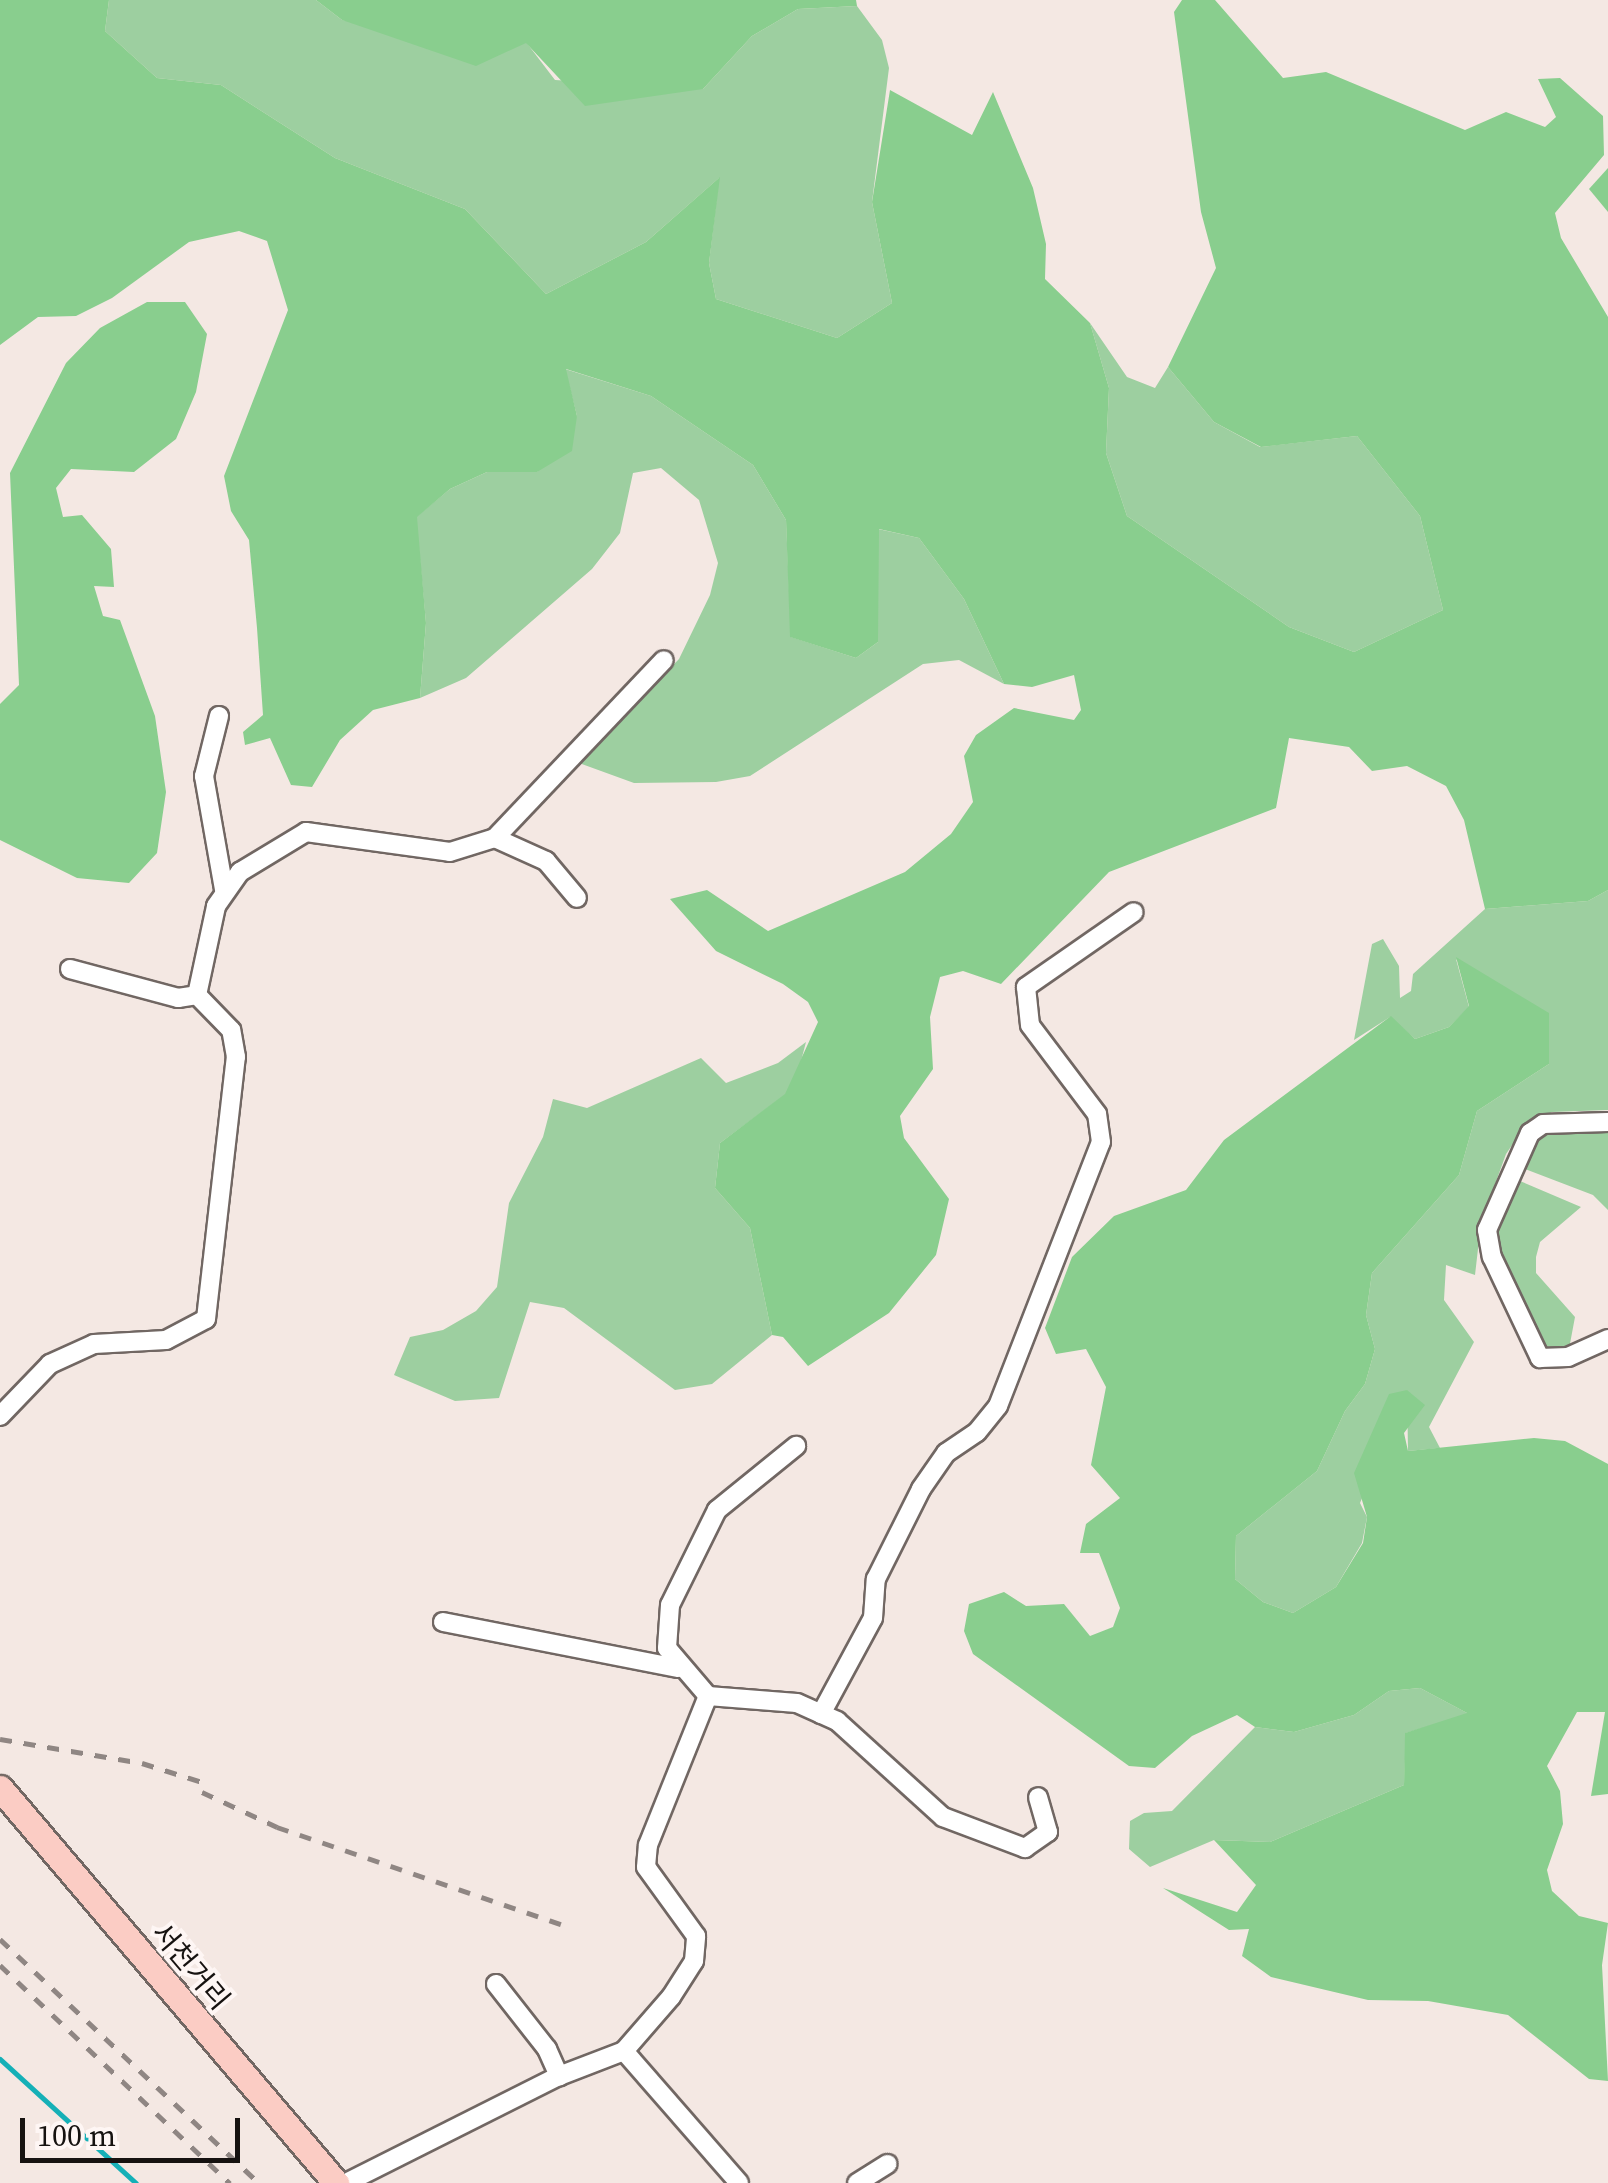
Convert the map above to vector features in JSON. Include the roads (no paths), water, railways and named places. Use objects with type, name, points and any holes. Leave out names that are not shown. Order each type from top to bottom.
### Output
[{"type":"main road","name":"서천거리","points":[[0,1788],[336,2183]]},
{"type":"street","points":[[224,890],[306,832],[450,852],[495,838],[664,660]]},
{"type":"street","points":[[197,995],[224,890],[204,776],[219,716]]},
{"type":"street","points":[[495,838],[546,860],[577,898]]},
{"type":"street","points":[[821,1714],[873,1618],[876,1578],[922,1489],[946,1453],[977,1432],[998,1406],[1101,1142],[1097,1114],[1030,1025],[1026,987],[1134,912]]},
{"type":"street","points":[[70,969],[178,998],[197,995]]},
{"type":"street","points":[[0,1416],[50,1364],[94,1344],[166,1340],[206,1319],[213,1296],[236,1057],[231,1030],[197,995]]},
{"type":"street","points":[[1608,1122],[1543,1124],[1530,1134],[1488,1230],[1492,1257],[1540,1358],[1568,1357],[1608,1339]]},
{"type":"street","points":[[796,1446],[717,1510],[664,1626],[678,1668],[708,1696],[766,1698],[821,1714],[943,1817],[1025,1848],[1048,1832],[1038,1797]]},
{"type":"street","points":[[443,1622],[678,1668]]},
{"type":"street","points":[[346,2183],[560,2076],[624,2051],[694,1961],[696,1936],[646,1867],[648,1845],[708,1696]]},
{"type":"street","points":[[496,1984],[560,2076]]},
{"type":"street","points":[[624,2051],[739,2183]]},
{"type":"street","points":[[857,2183],[886,2164]]},
{"type":"waterway","points":[[0,2059],[136,2183]]},
{"type":"railway","points":[[0,1739],[142,1763],[205,1783]]},
{"type":"railway","points":[[202,1792],[277,1827],[564,1925]]},
{"type":"railway","points":[[0,1939],[259,2183]]},
{"type":"railway","points":[[0,1965],[230,2183]]}]
